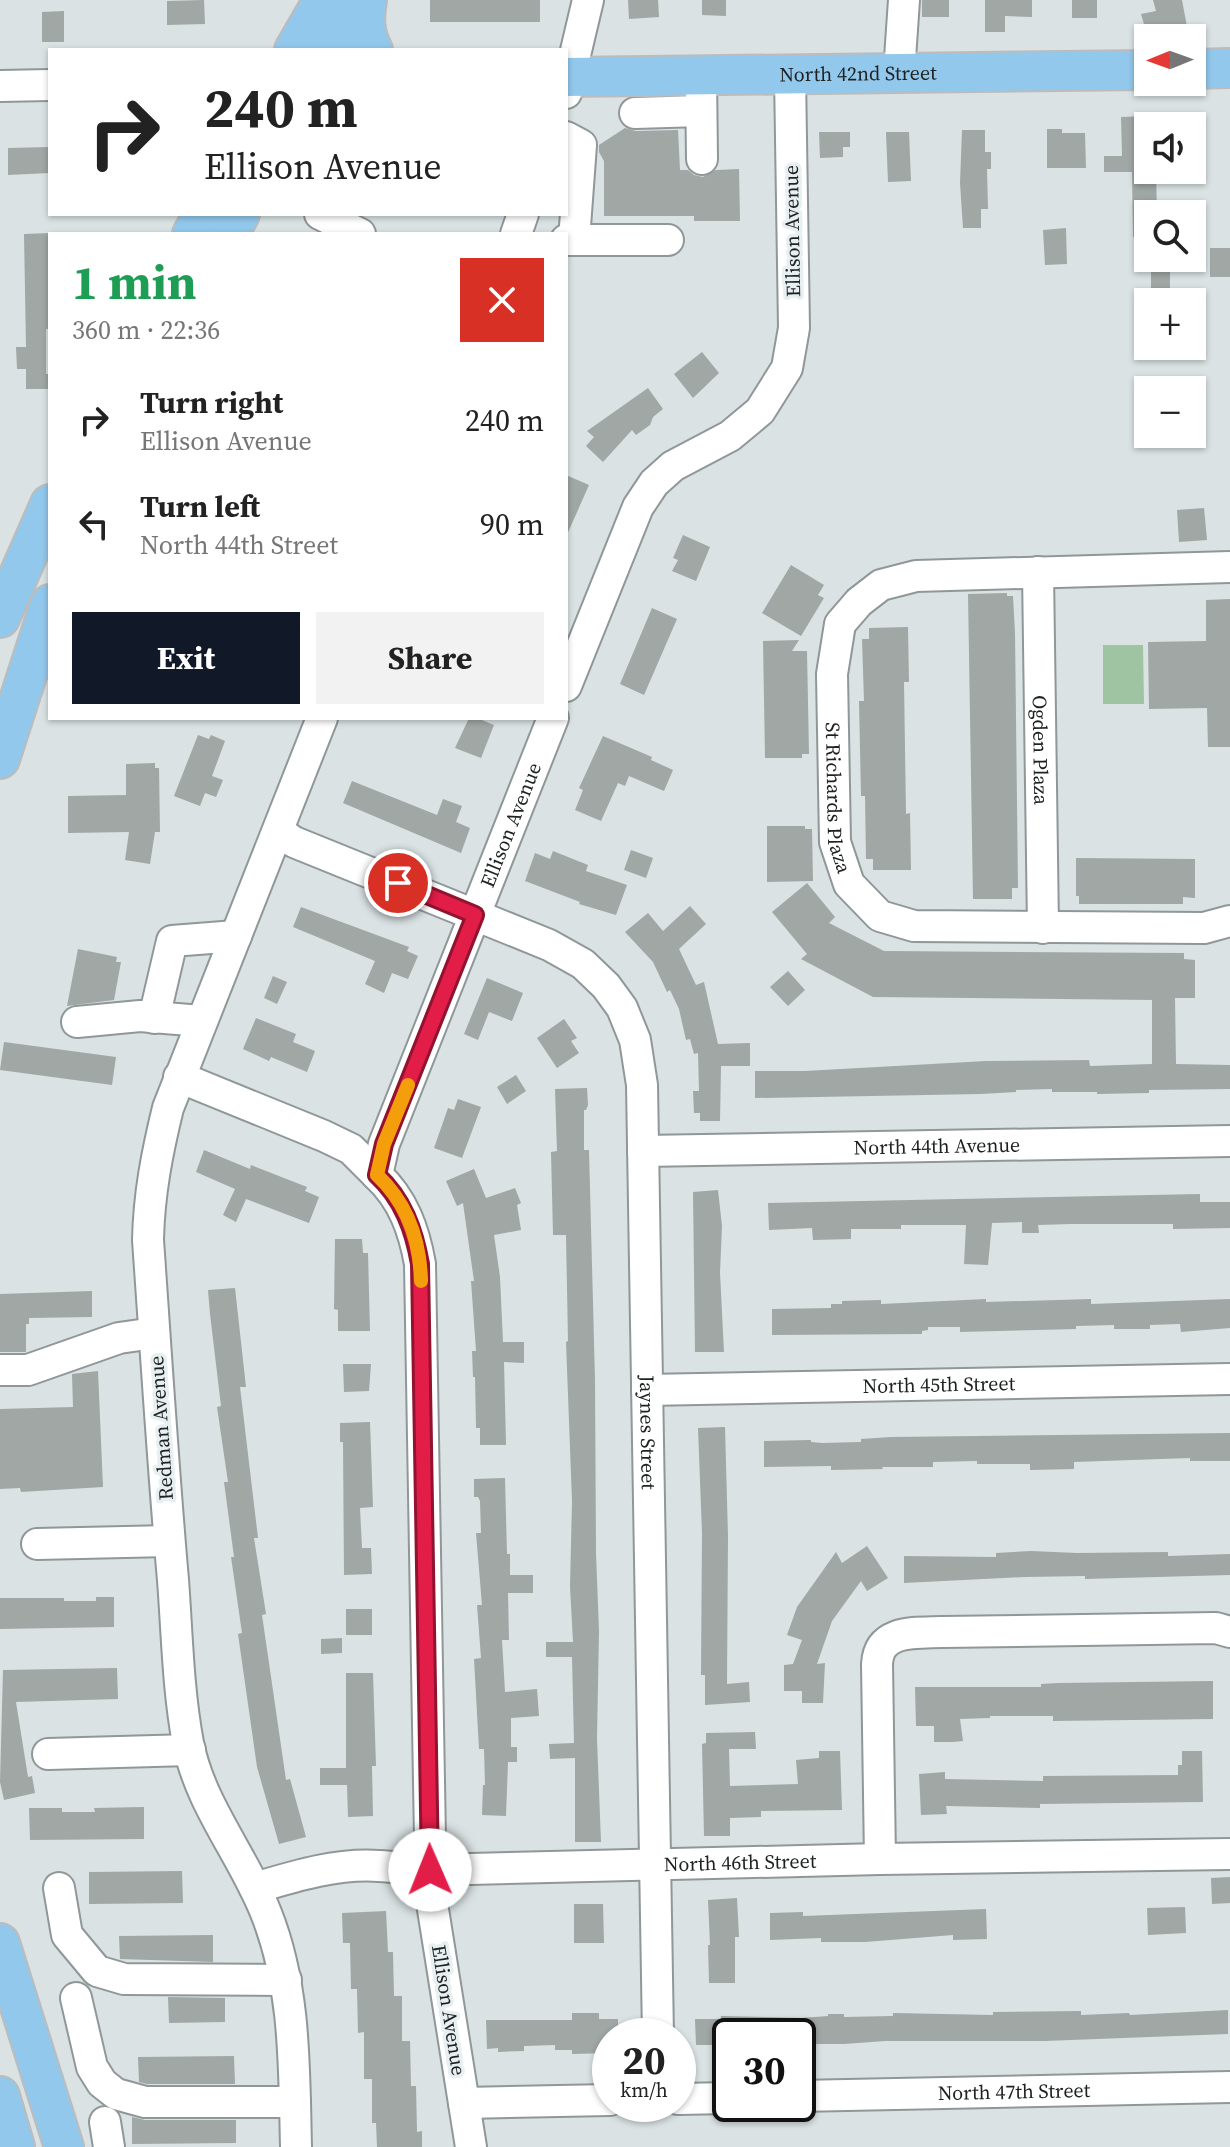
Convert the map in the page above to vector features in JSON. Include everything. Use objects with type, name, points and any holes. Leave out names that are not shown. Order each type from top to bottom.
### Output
[{"type":"main road","points":[[295,48],[323,0]]},
{"type":"main road","points":[[333,48],[361,0]]},
{"type":"main road","points":[[367,0],[366,35],[372,48]]},
{"type":"main road","points":[[1206,69],[1230,68]]},
{"type":"main road","name":"North 42nd Street","points":[[568,83],[701,93],[790,75],[1134,70]]},
{"type":"main road","points":[[0,618],[48,509]]},
{"type":"main road","points":[[0,759],[37,681],[48,616]]},
{"type":"main road","points":[[0,1943],[64,2147]]},
{"type":"main road","points":[[0,2096],[15,2147]]},
{"type":"street","points":[[568,83],[588,0]]},
{"type":"street","points":[[899,73],[904,0]]},
{"type":"street","name":"Ellison Avenue","points":[[568,681],[629,527],[654,483],[673,466],[730,436],[760,411],[787,368],[794,328],[790,75]]},
{"type":"street","points":[[0,86],[48,85]]},
{"type":"street","points":[[635,113],[701,93],[702,159]]},
{"type":"street","points":[[568,138],[581,145],[570,240],[668,240]]},
{"type":"street","points":[[324,216],[356,232]]},
{"type":"street","name":"St Richards Plaza","points":[[1230,567],[916,576],[881,585],[859,602],[840,624],[832,674],[835,842],[849,884],[880,916],[914,926],[1043,928],[1204,928],[1230,921]]},
{"type":"street","name":"Ogden Plaza","points":[[1038,572],[1043,928]]},
{"type":"street","name":"Redman Avenue","points":[[296,2147],[291,2012],[286,1980],[271,1926],[255,1888],[214,1813],[198,1778],[190,1750],[169,1541],[148,1240],[149,1198],[155,1157],[179,1077],[321,720]]},
{"type":"street","name":"Ellison Avenue","points":[[471,2147],[431,1897],[420,1264],[416,1239],[406,1215],[392,1188],[377,1175],[384,1144],[552,720]]},
{"type":"street","name":"Jaynes Street","points":[[278,831],[294,842],[568,954],[606,986],[622,1008],[635,1040],[642,1085],[658,2018]]},
{"type":"street","points":[[154,1018],[172,941],[236,936]]},
{"type":"street","points":[[77,1022],[154,1018],[202,1021]]},
{"type":"street","points":[[179,1077],[351,1149],[377,1175]]},
{"type":"street","name":"North 44th Avenue","points":[[643,1151],[1230,1141]]},
{"type":"street","points":[[2,1370],[28,1370],[119,1338],[154,1333]]},
{"type":"street","name":"North 45th Street","points":[[647,1390],[1230,1379]]},
{"type":"street","points":[[37,1544],[169,1541]]},
{"type":"street","points":[[880,1859],[877,1664],[878,1652],[888,1638],[906,1633],[942,1632],[1216,1628],[1230,1632]]},
{"type":"street","points":[[48,1754],[190,1750]]},
{"type":"street","name":"North 46th Street","points":[[255,1888],[338,1867],[430,1870],[1230,1854]]},
{"type":"street","points":[[59,1888],[67,1935],[97,1971],[124,1979],[286,1980]]},
{"type":"street","points":[[76,1998],[92,2067],[102,2083],[116,2094],[145,2102],[295,2102]]},
{"type":"street","name":"North 47th Street","points":[[816,2096],[1230,2087]]},
{"type":"street","points":[[464,2103],[592,2100]]},
{"type":"green space","points":[[1103,645],[1143,645],[1144,704],[1103,704]]},
{"type":"building","points":[[204,0],[205,24],[167,25],[167,1]]},
{"type":"building","points":[[430,0],[540,0],[540,22],[430,22]]},
{"type":"building","points":[[628,0],[658,0],[659,17],[629,19]]},
{"type":"building","points":[[702,0],[726,0],[726,16],[702,15]]},
{"type":"building","points":[[922,0],[949,0],[949,17],[922,17]]},
{"type":"building","points":[[985,0],[1032,0],[1032,17],[1005,16],[1005,32],[985,32]]},
{"type":"building","points":[[1072,0],[1097,0],[1097,18],[1072,18]]},
{"type":"building","points":[[1153,0],[1182,0],[1186,24],[1144,24],[1141,14],[1156,11]]},
{"type":"building","points":[[64,11],[64,42],[42,42],[42,12]]},
{"type":"building","points":[[1121,117],[1134,117],[1134,184],[1156,184],[1157,200],[1134,200],[1134,237],[1132,172],[1104,172],[1104,156],[1122,156]]},
{"type":"building","points":[[625,128],[636,131],[678,130],[680,170],[703,177],[716,170],[739,169],[740,221],[694,221],[694,216],[604,216],[604,161],[599,145]]},
{"type":"building","points":[[1047,129],[1062,129],[1062,133],[1085,133],[1086,168],[1047,168]]},
{"type":"building","points":[[962,130],[985,130],[985,152],[991,152],[991,169],[987,169],[988,209],[981,209],[981,228],[963,228],[960,183]]},
{"type":"building","points":[[819,132],[850,132],[850,147],[843,147],[843,157],[820,158]]},
{"type":"building","points":[[886,132],[909,132],[911,181],[888,182]]},
{"type":"building","points":[[48,147],[48,173],[8,175],[8,148]]},
{"type":"building","points":[[1066,228],[1067,264],[1045,265],[1043,230]]},
{"type":"building","points":[[48,233],[48,389],[26,389],[26,369],[17,369],[16,347],[26,347],[24,234]]},
{"type":"building","points":[[1210,248],[1230,248],[1230,277],[1210,277]]},
{"type":"building","points":[[1151,272],[1170,272],[1170,288],[1151,288]]},
{"type":"building","points":[[702,352],[719,373],[693,398],[674,374]]},
{"type":"building","points":[[648,388],[663,409],[653,417],[650,425],[636,435],[632,430],[603,462],[586,446],[594,437],[587,431]]},
{"type":"building","points":[[568,476],[589,485],[568,532]]},
{"type":"building","points":[[1204,508],[1207,540],[1179,542],[1177,510]]},
{"type":"building","points":[[683,535],[710,547],[696,581],[672,571],[678,560],[673,558]]},
{"type":"building","points":[[791,565],[824,585],[818,595],[824,598],[801,636],[762,613]]},
{"type":"building","points":[[1007,593],[1007,596],[1013,596],[1015,633],[1018,888],[1012,888],[1012,899],[973,899],[968,594]]},
{"type":"building","points":[[1230,599],[1230,747],[1208,747],[1207,708],[1149,709],[1148,642],[1206,641],[1206,600]]},
{"type":"building","points":[[652,608],[677,619],[644,695],[620,684]]},
{"type":"building","points":[[908,627],[909,682],[904,682],[906,814],[910,813],[911,870],[873,870],[873,859],[866,859],[865,796],[861,796],[859,701],[864,701],[862,639],[869,639],[869,628]]},
{"type":"building","points":[[799,640],[792,651],[807,651],[809,754],[802,754],[802,758],[765,758],[763,641]]},
{"type":"building","points":[[468,720],[482,720],[494,725],[481,758],[455,748]]},
{"type":"building","points":[[198,735],[209,739],[211,735],[225,741],[212,776],[223,780],[216,797],[205,793],[200,806],[174,796]]},
{"type":"building","points":[[603,736],[652,757],[651,760],[673,770],[664,791],[629,776],[625,786],[618,783],[601,821],[575,810],[583,790],[579,788]]},
{"type":"building","points":[[155,763],[155,768],[159,768],[160,832],[155,832],[150,864],[125,860],[129,832],[68,833],[68,796],[126,795],[126,764]]},
{"type":"building","points":[[352,781],[437,815],[443,799],[462,806],[456,822],[470,828],[461,853],[343,803]]},
{"type":"building","points":[[767,826],[805,826],[805,829],[812,829],[813,881],[767,882]]},
{"type":"building","points":[[631,850],[653,858],[646,878],[624,870]]},
{"type":"building","points":[[553,851],[588,865],[586,871],[627,885],[616,915],[579,904],[525,881],[535,853],[550,859]]},
{"type":"building","points":[[1076,858],[1195,859],[1195,898],[1183,897],[1183,904],[1079,904],[1079,896],[1076,896]]},
{"type":"building","points":[[807,883],[835,917],[829,923],[884,951],[1184,953],[1184,959],[1195,960],[1195,998],[1175,998],[1176,1064],[1230,1065],[1230,1089],[1097,1094],[1052,1092],[1052,1089],[981,1094],[755,1098],[755,1071],[986,1061],[1089,1060],[1090,1066],[1152,1064],[1152,1000],[873,997],[801,959],[807,954],[772,912]]},
{"type":"building","points":[[690,906],[706,924],[679,949],[696,985],[704,982],[718,1044],[750,1043],[750,1066],[721,1066],[720,1121],[700,1121],[700,1113],[694,1113],[693,1091],[699,1091],[698,1053],[694,1054],[690,1039],[686,1040],[679,1009],[670,990],[667,992],[653,962],[625,932],[648,913],[663,931]]},
{"type":"building","points":[[301,907],[409,947],[407,951],[418,956],[408,979],[392,973],[384,993],[365,984],[375,961],[293,927]]},
{"type":"building","points":[[78,949],[117,957],[116,962],[121,962],[114,1000],[67,1006]]},
{"type":"building","points":[[788,971],[805,990],[788,1006],[770,987]]},
{"type":"building","points":[[273,976],[287,982],[277,1004],[264,998]]},
{"type":"building","points":[[487,978],[523,993],[512,1021],[489,1012],[478,1040],[464,1034]]},
{"type":"building","points":[[256,1018],[296,1034],[293,1042],[315,1051],[307,1072],[271,1057],[269,1061],[243,1049]]},
{"type":"building","points":[[564,1019],[577,1038],[571,1041],[579,1053],[557,1068],[537,1038]]},
{"type":"building","points":[[4,1042],[116,1057],[112,1085],[0,1070]]},
{"type":"building","points":[[516,1075],[526,1091],[507,1104],[497,1087]]},
{"type":"building","points":[[587,1088],[584,1150],[589,1150],[595,1380],[599,1631],[597,1739],[601,1842],[575,1842],[575,1758],[550,1759],[549,1744],[574,1743],[572,1657],[546,1657],[546,1642],[573,1642],[566,1235],[553,1235],[551,1152],[557,1151],[555,1089]]},
{"type":"building","points":[[458,1099],[481,1107],[462,1158],[434,1148],[448,1108],[454,1110]]},
{"type":"building","points":[[204,1150],[307,1187],[305,1191],[319,1197],[309,1223],[246,1199],[236,1222],[223,1215],[235,1189],[196,1172]]},
{"type":"building","points":[[474,1169],[486,1198],[515,1188],[521,1203],[517,1205],[521,1230],[494,1235],[500,1277],[503,1342],[524,1342],[524,1363],[504,1362],[506,1445],[480,1445],[480,1428],[476,1428],[472,1351],[476,1351],[471,1281],[474,1281],[463,1203],[457,1206],[446,1181]]},
{"type":"building","points":[[718,1190],[722,1226],[720,1273],[724,1352],[695,1352],[693,1192]]},
{"type":"building","points":[[1200,1194],[1200,1202],[1230,1202],[1230,1228],[1173,1229],[1173,1224],[1071,1224],[1038,1225],[1039,1233],[1022,1233],[1022,1222],[992,1223],[988,1265],[964,1264],[966,1225],[851,1229],[851,1239],[813,1240],[812,1228],[769,1230],[768,1203]]},
{"type":"building","points":[[335,1239],[362,1239],[363,1253],[368,1253],[370,1331],[338,1331],[338,1310],[334,1309]]},
{"type":"building","points":[[235,1288],[246,1387],[240,1387],[258,1538],[254,1538],[266,1614],[262,1615],[286,1780],[290,1779],[306,1837],[279,1844],[257,1767],[238,1634],[242,1633],[224,1482],[228,1482],[217,1407],[221,1406],[208,1290]]},
{"type":"building","points":[[92,1291],[92,1317],[29,1318],[29,1324],[26,1324],[26,1352],[0,1352],[0,1294]]},
{"type":"building","points":[[986,1299],[986,1302],[1091,1299],[1091,1304],[1230,1299],[1230,1328],[1181,1332],[1180,1324],[1150,1325],[1150,1329],[1114,1329],[1114,1325],[960,1332],[960,1327],[928,1327],[922,1334],[772,1335],[772,1309],[831,1308],[831,1304],[842,1304],[842,1301],[881,1300],[881,1304]]},
{"type":"building","points":[[343,1364],[371,1364],[369,1391],[344,1392]]},
{"type":"building","points":[[98,1371],[103,1487],[21,1492],[20,1488],[0,1489],[0,1409],[73,1407],[72,1374]]},
{"type":"building","points":[[370,1422],[373,1507],[360,1508],[362,1548],[371,1548],[372,1574],[344,1575],[343,1442],[340,1442],[340,1423]]},
{"type":"building","points":[[725,1427],[727,1684],[749,1682],[750,1702],[705,1705],[705,1675],[701,1675],[702,1533],[698,1428]]},
{"type":"building","points":[[1230,1433],[1230,1461],[1190,1461],[1190,1458],[1074,1462],[1074,1469],[1030,1470],[1030,1464],[977,1464],[977,1461],[933,1462],[933,1467],[883,1469],[764,1467],[764,1441],[811,1440],[822,1443],[891,1437]]},
{"type":"building","points":[[505,1478],[510,1575],[533,1575],[533,1593],[508,1593],[509,1640],[502,1640],[505,1692],[537,1689],[539,1716],[511,1718],[511,1747],[517,1747],[517,1762],[508,1762],[506,1816],[482,1815],[484,1749],[479,1749],[474,1659],[481,1658],[477,1605],[482,1605],[476,1533],[481,1533],[480,1501],[474,1497],[474,1479]]},
{"type":"building","points":[[867,1546],[888,1578],[867,1591],[861,1581],[832,1621],[817,1664],[825,1663],[823,1703],[802,1703],[802,1691],[784,1691],[784,1665],[793,1664],[802,1640],[787,1635],[797,1607],[836,1552],[842,1563]]},
{"type":"building","points":[[1168,1552],[1168,1556],[1230,1554],[1230,1575],[1085,1579],[1085,1576],[1025,1577],[904,1583],[904,1556],[996,1557],[996,1553]]},
{"type":"building","points":[[96,1597],[114,1597],[114,1627],[0,1629],[0,1598],[96,1601]]},
{"type":"building","points":[[346,1609],[372,1609],[372,1635],[346,1635]]},
{"type":"building","points":[[342,1638],[342,1653],[321,1654],[321,1639]]},
{"type":"building","points":[[117,1668],[118,1699],[16,1702],[28,1777],[32,1776],[35,1793],[4,1800],[0,1782],[3,1670]]},
{"type":"building","points":[[346,1673],[373,1673],[376,1766],[372,1766],[373,1816],[348,1817],[347,1785],[320,1785],[320,1768],[346,1768]]},
{"type":"building","points":[[1213,1681],[1213,1719],[1053,1721],[1053,1716],[990,1716],[960,1719],[963,1741],[953,1742],[934,1742],[934,1726],[916,1726],[915,1687],[1041,1687],[1041,1684],[1058,1683]]},
{"type":"building","points":[[755,1732],[756,1749],[729,1749],[730,1786],[798,1784],[796,1760],[819,1758],[819,1751],[840,1751],[842,1810],[761,1811],[761,1817],[730,1818],[730,1836],[704,1836],[702,1744],[706,1743],[706,1733]]},
{"type":"building","points":[[1182,1751],[1202,1751],[1203,1802],[1040,1804],[1040,1808],[946,1806],[947,1814],[921,1815],[919,1774],[945,1772],[945,1779],[1043,1781],[1043,1776],[1178,1775]]},
{"type":"building","points":[[144,1807],[144,1839],[30,1840],[29,1808],[95,1812],[94,1808]]},
{"type":"building","points":[[182,1871],[183,1903],[89,1904],[89,1872]]},
{"type":"building","points":[[1230,1877],[1230,1903],[1212,1904],[1211,1878]]},
{"type":"building","points":[[737,1898],[739,1937],[735,1937],[735,1983],[709,1983],[708,1900]]},
{"type":"building","points":[[574,1904],[603,1904],[604,1943],[574,1943]]},
{"type":"building","points":[[1185,1907],[1186,1933],[1148,1935],[1147,1908]]},
{"type":"building","points":[[986,1909],[987,1939],[953,1940],[953,1935],[865,1942],[821,1942],[821,1938],[770,1940],[770,1913],[803,1912],[803,1916]]},
{"type":"building","points":[[386,1911],[388,1952],[393,1952],[394,1996],[402,1996],[402,2041],[410,2041],[411,2086],[416,2086],[417,2132],[422,2131],[422,2147],[377,2147],[376,2123],[372,2123],[372,2079],[364,2079],[364,2032],[358,2033],[357,1989],[351,1989],[350,1943],[343,1943],[342,1913]]},
{"type":"building","points":[[213,1935],[213,1962],[120,1959],[119,1936]]},
{"type":"building","points":[[168,1997],[225,1998],[225,2022],[169,2023]]},
{"type":"building","points":[[1228,2010],[1228,2034],[1045,2041],[816,2044],[816,2018],[801,2018],[828,2014],[844,2014],[844,2017],[893,2016],[893,2013],[993,2015],[993,2012],[1081,2011],[1081,2015]]},
{"type":"building","points":[[572,2013],[599,2013],[599,2018],[592,2018],[592,2053],[572,2054],[572,2050],[555,2050],[555,2045],[524,2046],[524,2051],[498,2052],[498,2048],[487,2049],[486,2020],[572,2020]]},
{"type":"building","points":[[721,2016],[801,2018],[721,2018]]},
{"type":"building","points":[[696,2019],[712,2019],[712,2045],[696,2045]]},
{"type":"building","points":[[234,2056],[235,2084],[139,2082],[138,2057]]},
{"type":"building","points":[[132,2117],[145,2120],[236,2120],[236,2143],[132,2144]]},
{"type":"slow traffic","points":[[408,1085],[384,1144],[377,1175],[392,1188],[416,1239],[421,1281]]},
{"type":"route","points":[[398,883],[475,915],[384,1144],[377,1175],[392,1188],[406,1215],[416,1239],[420,1264],[430,1870]]}]
